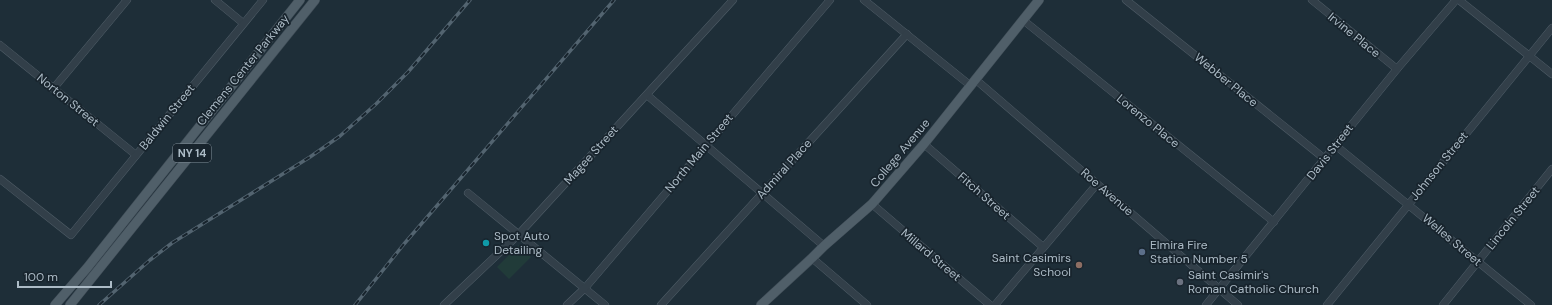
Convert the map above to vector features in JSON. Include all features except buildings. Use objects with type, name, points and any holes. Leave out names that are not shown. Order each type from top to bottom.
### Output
[{"type":"main road","name":"Clemens Center Parkway","points":[[55,305],[87,268],[300,0]]},
{"type":"main road","name":"Clemens Center Parkway","points":[[70,305],[315,0]]},
{"type":"main road","name":"College Avenue","points":[[761,305],[824,246],[872,204],[924,144],[1039,0]]},
{"type":"street","points":[[53,89],[126,0]]},
{"type":"street","points":[[215,0],[243,23]]},
{"type":"street","name":"Baldwin Street","points":[[0,179],[71,235],[262,0]]},
{"type":"street","name":"Magee Street","points":[[444,305],[519,234],[733,0]]},
{"type":"street","name":"North Main Street","points":[[567,305],[585,288],[830,0]]},
{"type":"street","name":"Roe Avenue","points":[[864,0],[973,83],[1098,184],[1238,305]]},
{"type":"street","name":"Webber Place","points":[[1126,0],[1325,159]]},
{"type":"street","name":"Irvine Place","points":[[1312,0],[1397,69]]},
{"type":"street","points":[[1458,0],[1530,55],[1552,74]]},
{"type":"street","name":"Davis Street","points":[[1206,305],[1397,69],[1458,0]]},
{"type":"street","name":"Lorenzo Place","points":[[1023,20],[1274,222]]},
{"type":"street","name":"Johnson Street","points":[[1327,305],[1552,28]]},
{"type":"street","name":"Admiral Place","points":[[661,305],[907,34]]},
{"type":"street","name":"Norton Street","points":[[0,45],[136,155]]},
{"type":"street","points":[[647,95],[824,246]]},
{"type":"street","name":"Fitch Street","points":[[924,144],[1043,247]]},
{"type":"street","name":"Welles Street","points":[[1335,145],[1531,305]]},
{"type":"street","name":"Lincoln Street","points":[[1443,305],[1552,169]]},
{"type":"street","points":[[995,305],[1098,184]]},
{"type":"street","points":[[468,193],[605,305]]},
{"type":"street","name":"Millard Street","points":[[872,204],[990,305]]},
{"type":"street","points":[[812,258],[867,305]]},
{"type":"green space","points":[[519,245],[531,257],[509,279],[497,267]]},
{"type":"railway","points":[[99,305],[150,260],[172,243],[310,157],[340,136],[376,104],[408,72],[470,0]]},
{"type":"railway","points":[[355,305],[404,244],[614,0]]},
{"type":"place","name":"Spot Auto Detailing","points":[[486,243]]},
{"type":"place","name":"Elmira Fire Station Number 5","points":[[1142,252]]},
{"type":"place","name":"Saint Casimirs School","points":[[1079,265]]},
{"type":"place","name":"Saint Casimir's Roman Catholic Church","points":[[1180,282]]}]
